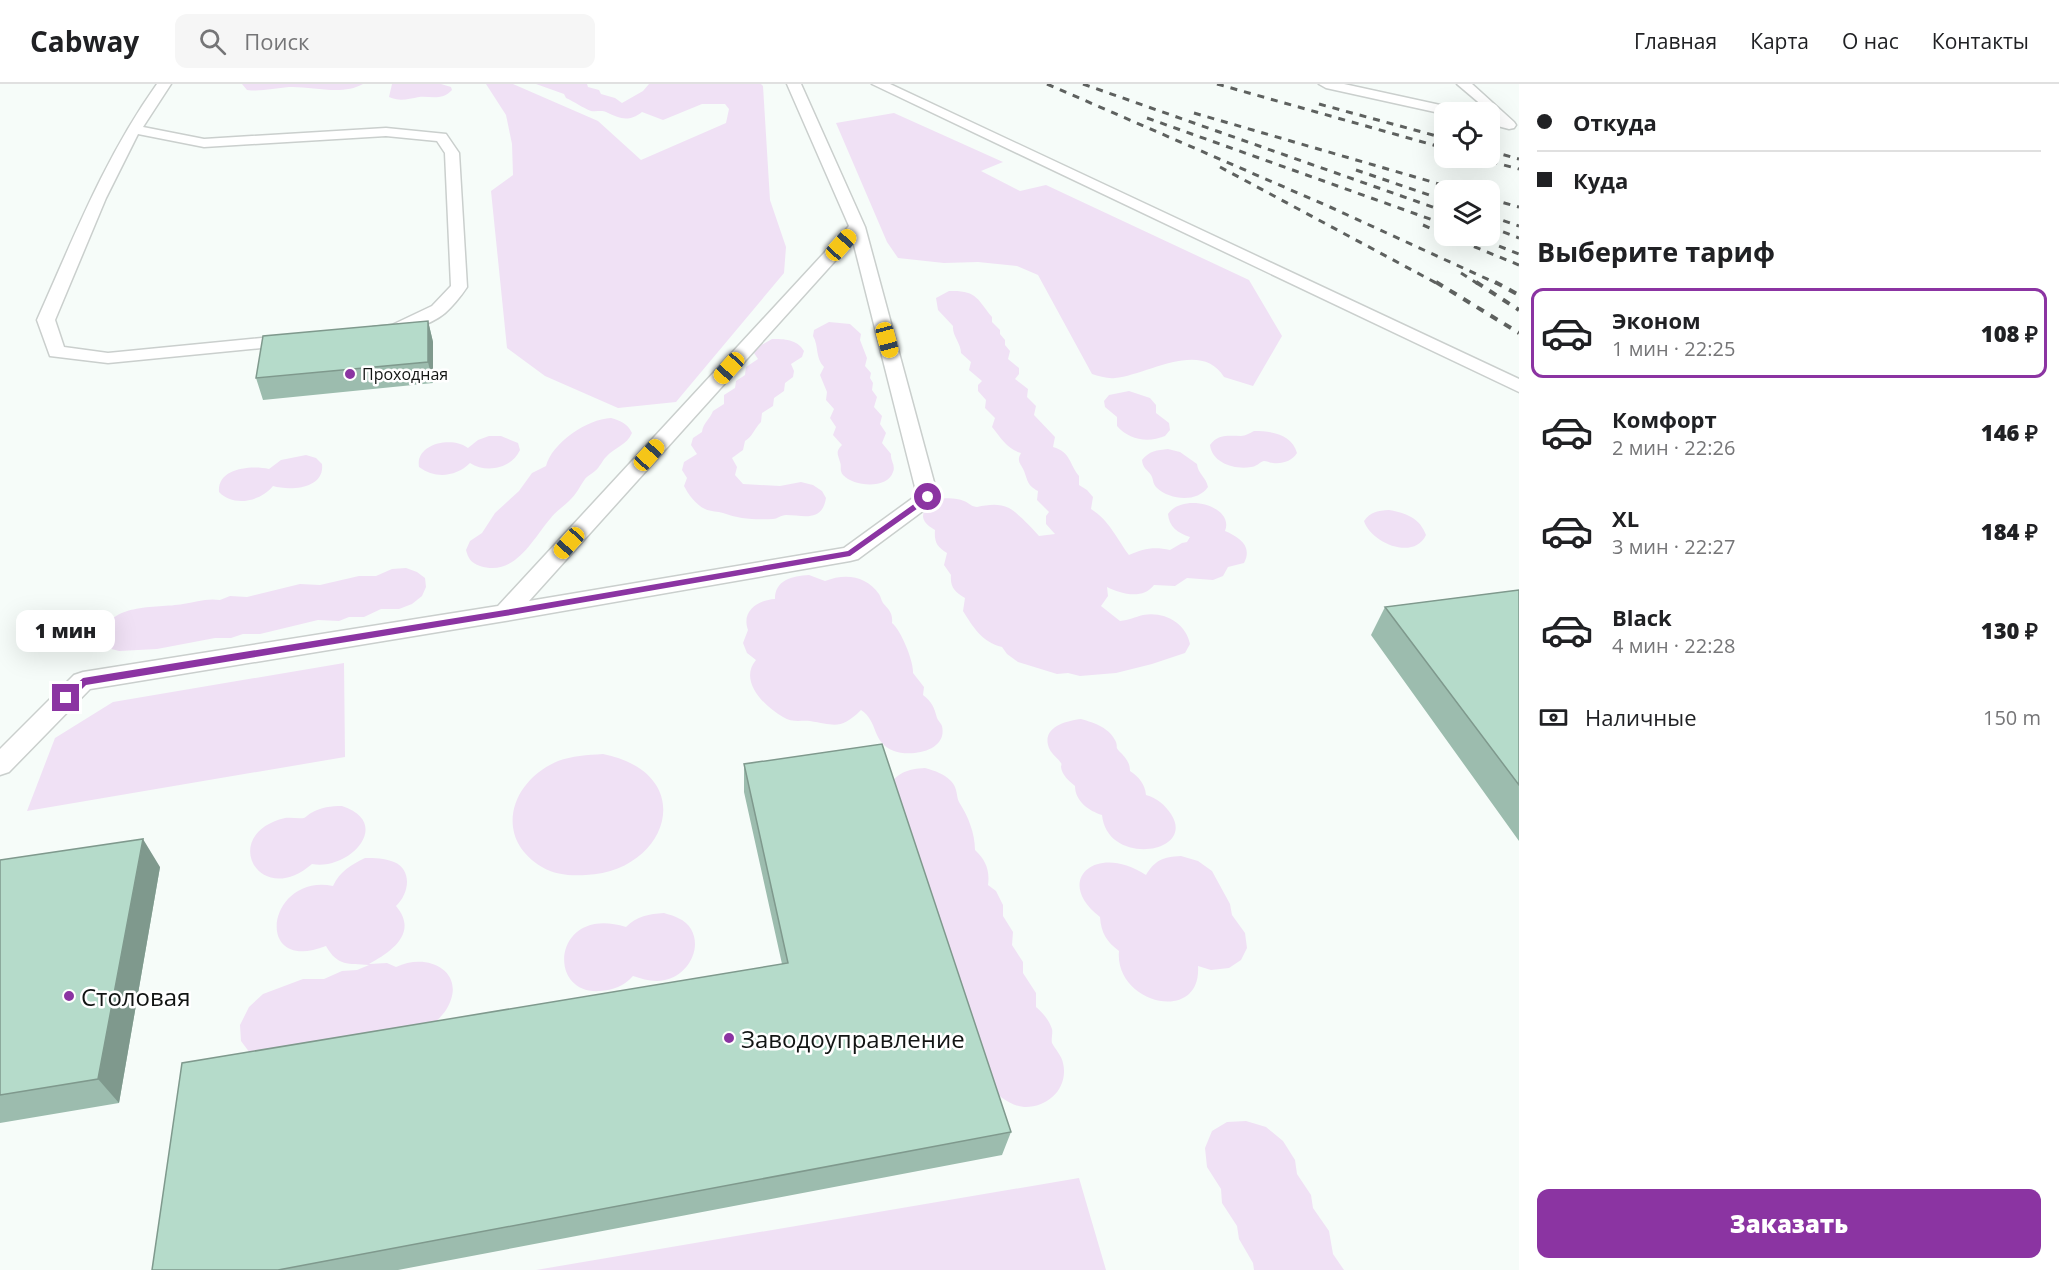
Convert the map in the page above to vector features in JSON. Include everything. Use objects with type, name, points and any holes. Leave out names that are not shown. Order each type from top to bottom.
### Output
[{"type":"lane","points":[[164,84],[140,115],[46,320],[56,352],[108,358],[303,339]]},
{"type":"lane","points":[[0,765],[83,681],[505,613],[850,554],[928,497],[857,227],[794,84]]},
{"type":"lane","points":[[879,84],[1519,386]]},
{"type":"lane","points":[[1326,84],[1434,108]]},
{"type":"lane","points":[[1464,84],[1484,102]]},
{"type":"lane","points":[[1500,117],[1509,125],[1500,123]]},
{"type":"lane","points":[[133,129],[204,143],[386,132],[441,137],[452,153],[459,286],[438,310],[395,330],[361,333]]},
{"type":"lane","points":[[505,613],[857,227]]},
{"type":"shaded area","points":[[242,84],[363,84],[355,88],[336,90],[289,87],[258,91],[247,90]]},
{"type":"shaded area","points":[[392,84],[441,84],[451,87],[452,90],[440,97],[404,100],[389,97]]},
{"type":"shaded area","points":[[486,84],[513,84],[598,121],[641,160],[726,123],[729,109],[725,104],[702,104],[663,120],[642,112],[624,118],[604,111],[591,111],[566,98],[564,94],[536,84],[587,84],[588,87],[599,90],[601,94],[615,98],[622,103],[643,91],[649,84],[761,84],[763,86],[770,200],[786,247],[784,273],[676,402],[618,408],[545,376],[507,348],[491,191],[513,175],[512,144],[506,115]]},
{"type":"shaded area","points":[[894,113],[1003,162],[981,171],[1020,191],[1046,185],[1249,280],[1282,336],[1253,386],[1224,377],[1214,366],[1202,361],[1173,362],[1115,378],[1092,374],[1038,275],[1017,266],[978,262],[944,263],[898,258],[887,242],[836,123]]},
{"type":"shaded area","points":[[949,291],[971,294],[992,317],[992,322],[1000,330],[1005,345],[1010,351],[1008,359],[1019,368],[1019,374],[1015,379],[1028,389],[1027,397],[1036,406],[1034,415],[1055,437],[1053,447],[1066,455],[1079,476],[1079,485],[1093,497],[1091,509],[1108,524],[1129,555],[1148,549],[1170,550],[1187,542],[1190,537],[1175,529],[1170,523],[1168,514],[1175,507],[1195,503],[1215,509],[1222,515],[1226,522],[1225,531],[1235,536],[1246,547],[1244,563],[1228,567],[1223,576],[1213,580],[1187,578],[1175,586],[1154,585],[1144,593],[1138,594],[1119,592],[1107,587],[1108,596],[1101,606],[1120,621],[1151,614],[1173,620],[1188,637],[1190,644],[1185,653],[1116,673],[1080,676],[1068,673],[1057,674],[1018,662],[1002,647],[989,642],[974,628],[963,611],[965,598],[954,589],[951,575],[944,565],[947,553],[937,544],[935,530],[923,517],[928,505],[937,500],[951,498],[975,507],[1001,505],[1016,513],[1039,536],[1055,534],[1046,524],[1046,516],[1049,512],[1037,500],[1038,491],[1028,482],[1019,458],[1021,453],[1008,446],[992,427],[995,418],[985,408],[986,400],[978,391],[978,385],[982,381],[969,370],[971,362],[961,353],[953,326],[938,310],[936,298]]},
{"type":"shaded area","points":[[829,322],[850,324],[861,334],[860,340],[867,358],[865,366],[871,373],[872,390],[877,397],[874,407],[882,416],[880,424],[886,433],[882,443],[891,454],[894,467],[890,478],[878,484],[855,482],[841,472],[838,449],[842,445],[833,435],[836,427],[830,418],[834,409],[826,400],[827,392],[820,375],[824,367],[819,360],[813,336],[814,330]]},
{"type":"shaded area","points":[[772,339],[794,342],[804,351],[802,357],[791,364],[794,371],[793,377],[785,383],[784,391],[774,398],[773,406],[762,413],[761,422],[745,441],[743,450],[732,458],[737,467],[735,475],[743,484],[780,486],[801,482],[813,485],[822,491],[826,498],[824,506],[811,516],[786,515],[775,519],[741,518],[707,510],[695,502],[684,486],[687,478],[682,470],[684,462],[697,454],[691,445],[693,438],[702,432],[713,411],[724,404],[724,395],[735,388],[736,381],[745,375],[746,367],[758,359],[754,353],[756,348]]},
{"type":"shaded area","points":[[1129,391],[1150,398],[1156,405],[1156,413],[1169,423],[1170,430],[1165,436],[1139,439],[1127,434],[1117,426],[1117,417],[1105,407],[1104,401],[1109,395]]},
{"type":"shaded area","points":[[611,418],[621,421],[628,427],[632,433],[630,437],[609,454],[586,478],[574,496],[552,516],[529,546],[513,562],[503,566],[492,568],[472,562],[466,550],[470,541],[482,533],[495,513],[519,491],[532,473],[546,466],[555,449],[581,428],[602,419]]},
{"type":"shaded area","points":[[1254,431],[1274,433],[1286,438],[1297,453],[1293,458],[1284,462],[1264,461],[1245,468],[1225,464],[1212,451],[1210,445],[1216,439],[1224,436],[1243,436]]},
{"type":"shaded area","points":[[489,436],[501,436],[518,443],[520,450],[511,461],[498,467],[484,468],[470,463],[452,474],[438,475],[419,467],[419,459],[429,447],[445,442],[461,444],[468,448],[478,440]]},
{"type":"shaded area","points":[[1168,449],[1180,452],[1197,464],[1208,487],[1203,492],[1197,496],[1183,498],[1162,492],[1155,486],[1142,460],[1154,451]]},
{"type":"shaded area","points":[[306,455],[316,458],[322,464],[318,479],[305,486],[280,488],[273,486],[261,496],[246,501],[232,500],[219,492],[223,478],[236,470],[269,469],[281,460]]},
{"type":"shaded area","points":[[1389,510],[1407,515],[1420,524],[1426,535],[1420,543],[1403,548],[1393,546],[1375,536],[1368,529],[1364,521],[1372,513]]},
{"type":"shaded area","points":[[406,568],[425,578],[426,587],[422,596],[412,604],[399,609],[381,609],[364,617],[349,617],[339,621],[318,620],[260,634],[215,638],[157,649],[119,651],[108,648],[102,641],[105,628],[112,619],[134,609],[220,600],[230,596],[247,597],[300,584],[320,585],[359,576],[376,576],[392,569]]},
{"type":"shaded area","points":[[809,575],[825,581],[840,577],[855,578],[868,583],[879,594],[891,614],[892,623],[906,646],[913,673],[924,687],[923,695],[929,700],[942,726],[942,735],[934,747],[918,753],[894,751],[882,742],[871,720],[861,710],[848,721],[837,724],[790,720],[776,713],[756,693],[750,676],[751,668],[756,660],[747,653],[743,643],[748,630],[746,623],[749,612],[757,604],[775,599],[781,583]]},
{"type":"shaded area","points":[[344,663],[345,757],[27,811],[55,738],[113,702]]},
{"type":"shaded area","points":[[1081,719],[1097,724],[1110,733],[1117,748],[1128,762],[1130,771],[1143,784],[1146,795],[1160,802],[1171,814],[1176,828],[1172,838],[1162,846],[1148,849],[1133,848],[1119,842],[1107,832],[1102,815],[1092,811],[1080,801],[1075,786],[1064,775],[1061,763],[1050,750],[1047,741],[1056,726]]},
{"type":"shaded area","points":[[603,754],[634,765],[653,781],[662,800],[662,821],[653,841],[637,858],[614,870],[575,875],[547,870],[527,855],[517,841],[513,826],[514,811],[519,796],[528,782],[542,770],[558,761]]},
{"type":"shaded area","points":[[925,768],[945,776],[955,786],[959,802],[974,837],[975,850],[986,866],[988,885],[996,891],[1003,905],[1003,916],[1013,932],[1012,945],[1023,962],[1023,973],[1036,993],[1036,1007],[1052,1029],[1052,1043],[1063,1063],[1063,1081],[1055,1095],[1041,1104],[1024,1107],[1014,1105],[1004,1100],[988,1086],[889,785],[904,772]]},
{"type":"shaded area","points":[[342,806],[357,814],[364,823],[365,834],[360,844],[351,853],[340,860],[326,864],[312,864],[293,876],[276,878],[262,874],[254,864],[250,852],[254,838],[265,826],[285,818],[304,818],[322,808]]},
{"type":"shaded area","points":[[1181,856],[1198,861],[1212,871],[1230,904],[1232,915],[1245,933],[1247,948],[1241,960],[1229,968],[1211,970],[1198,966],[1196,984],[1187,996],[1173,1001],[1158,1000],[1143,995],[1130,984],[1121,969],[1119,951],[1105,937],[1100,917],[1086,903],[1080,890],[1081,879],[1087,870],[1097,864],[1111,862],[1128,866],[1146,875],[1160,860]]},
{"type":"shaded area","points":[[365,858],[394,862],[404,871],[407,882],[404,895],[396,906],[405,925],[403,933],[399,941],[386,954],[369,964],[387,963],[396,967],[421,962],[442,969],[449,976],[453,985],[452,997],[446,1010],[434,1024],[250,1053],[241,1041],[240,1025],[249,1007],[263,994],[303,979],[324,979],[342,971],[357,970],[369,965],[339,961],[326,946],[302,951],[287,947],[278,936],[277,922],[282,907],[294,894],[311,886],[333,886],[346,869]]},
{"type":"shaded area","points":[[664,913],[686,923],[694,937],[694,953],[690,961],[686,968],[673,978],[657,981],[633,976],[618,987],[600,991],[582,988],[571,979],[565,966],[565,952],[571,938],[583,928],[602,923],[626,927],[643,916]]},
{"type":"shaded area","points":[[1246,1121],[1266,1127],[1283,1141],[1295,1160],[1297,1174],[1311,1195],[1313,1208],[1329,1231],[1333,1254],[1344,1270],[1254,1270],[1253,1263],[1239,1239],[1237,1226],[1222,1203],[1221,1189],[1207,1167],[1205,1148],[1212,1131],[1227,1122]]},
{"type":"shaded area","points":[[1079,1178],[1106,1270],[536,1270]]},
{"type":"building","points":[[428,321],[428,362],[256,378],[263,336]]},
{"type":"building","points":[[1519,590],[1519,785],[1385,607]]},
{"type":"building","name":"Заводоуправление","points":[[882,744],[1011,1132],[278,1270],[152,1270],[182,1063],[788,963],[744,764]]},
{"type":"building","name":"Столовая","points":[[143,839],[98,1079],[0,1095],[0,860]]},
{"type":"railway","points":[[1047,84],[1330,207],[1498,284]]},
{"type":"railway","points":[[1083,84],[1434,207]]},
{"type":"railway","points":[[1217,84],[1434,145]]},
{"type":"railway","points":[[1319,104],[1434,135]]},
{"type":"railway","points":[[1194,113],[1434,182]]},
{"type":"railway","points":[[1147,118],[1434,220]]},
{"type":"railway","points":[[1500,154],[1519,159]]},
{"type":"railway","points":[[1500,164],[1519,169]]},
{"type":"railway","points":[[1220,167],[1438,284]]},
{"type":"railway","points":[[1356,170],[1434,197]]},
{"type":"railway","points":[[1500,202],[1519,207]]},
{"type":"railway","points":[[1500,219],[1519,226]]},
{"type":"railway","points":[[1423,225],[1434,230]]},
{"type":"railway","points":[[1500,231],[1519,238]]},
{"type":"railway","points":[[1472,246],[1519,265]]},
{"type":"railway","points":[[1499,246],[1519,254]]},
{"type":"railway","points":[[1461,273],[1478,284]]},
{"type":"railway","points":[[1436,282],[1519,333]]},
{"type":"railway","points":[[1476,282],[1519,310]]},
{"type":"railway","points":[[1495,282],[1519,295]]},
{"type":"place","name":"Проходная","points":[[350,374]]},
{"type":"place","name":"Столовая","points":[[69,996]]},
{"type":"place","name":"Заводоуправление","points":[[729,1038]]},
{"type":"route","points":[[66,698],[83,681],[505,613],[850,554],[928,497]]}]
